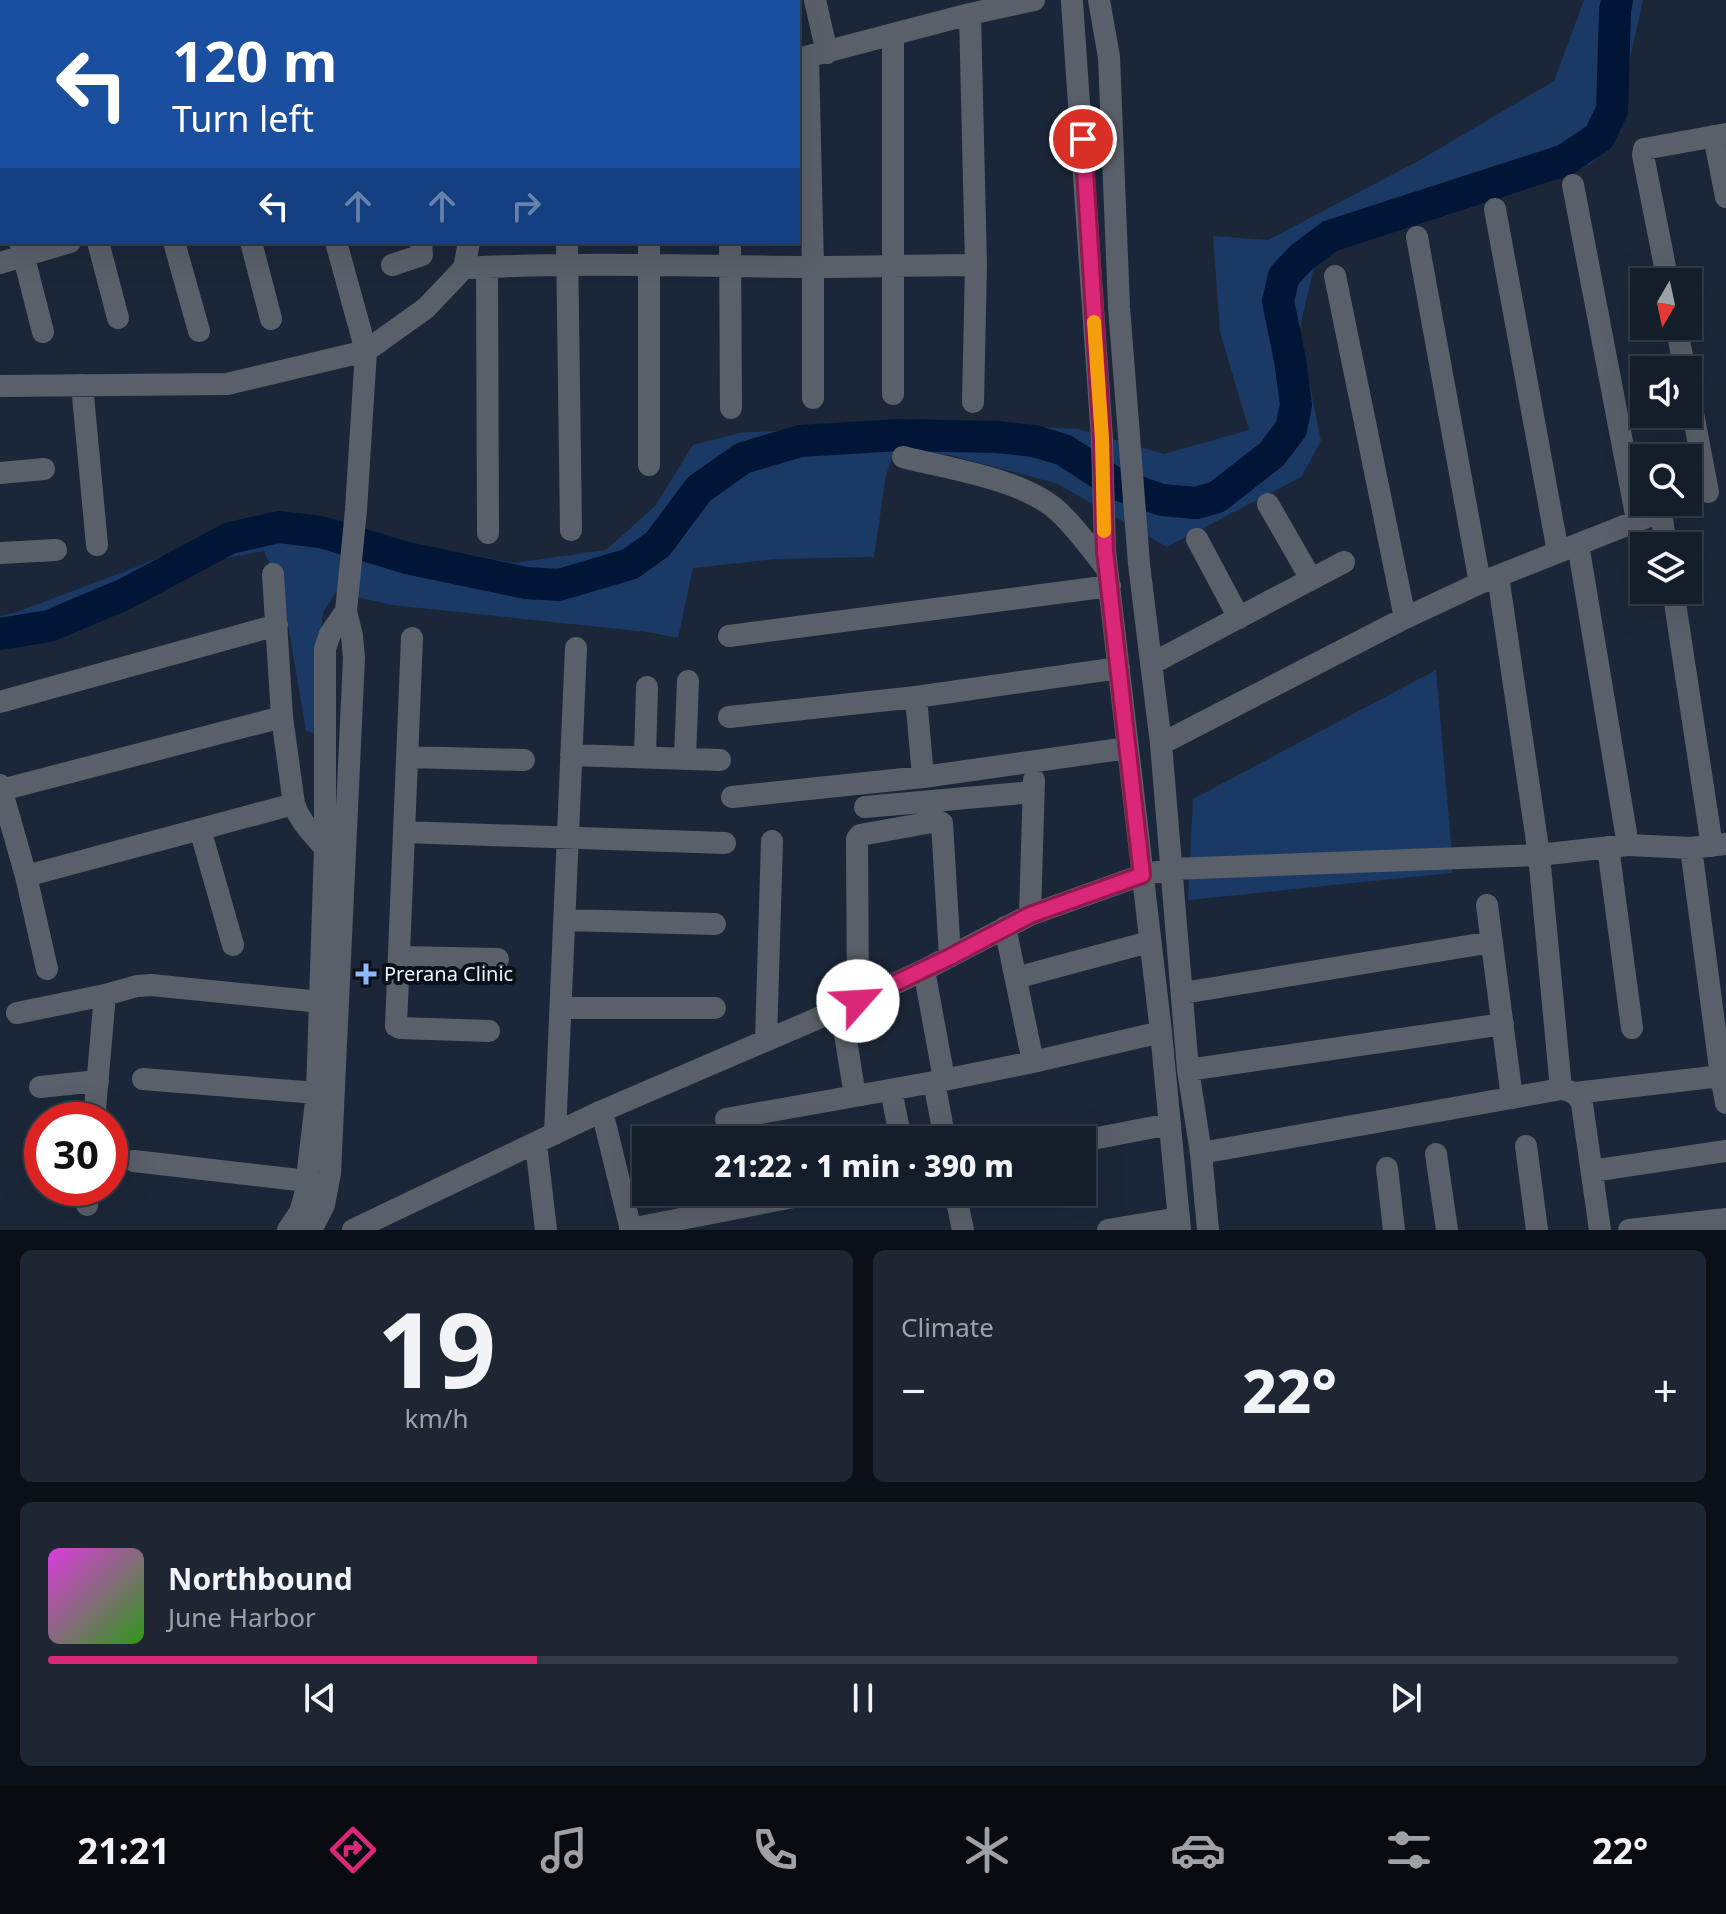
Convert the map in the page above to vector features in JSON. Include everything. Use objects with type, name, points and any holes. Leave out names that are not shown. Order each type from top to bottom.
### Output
[{"type":"street","points":[[813,398],[811,56],[815,0]]},
{"type":"street","points":[[811,56],[893,35],[938,11],[970,14],[1034,0]]},
{"type":"street","points":[[1108,1230],[1179,1224],[1161,1032],[1107,568],[1102,439],[1071,1],[1084,5],[1097,0],[1109,57],[1119,307],[1139,564],[1161,744],[1188,1070],[1201,1153],[1208,1230]]},
{"type":"street","points":[[970,14],[976,265],[973,402]]},
{"type":"street","points":[[893,35],[893,394]]},
{"type":"street","points":[[1665,268],[1644,149],[1720,135],[1726,197]]},
{"type":"street","points":[[1573,185],[1637,520]]},
{"type":"street","points":[[1495,209],[1568,548],[1618,846],[1632,1028]]},
{"type":"street","points":[[1417,237],[1489,579],[1539,855],[1568,1091],[1582,1104],[1600,1230]]},
{"type":"street","points":[[0,263],[21,249],[56,244]]},
{"type":"street","points":[[99,244],[118,318]]},
{"type":"street","points":[[175,244],[199,331]]},
{"type":"street","points":[[252,244],[271,319]]},
{"type":"street","points":[[311,1230],[324,1205],[330,1173],[354,658],[346,604],[356,510],[366,351],[337,244]]},
{"type":"street","points":[[392,265],[422,255],[421,244]]},
{"type":"street","points":[[0,386],[227,384],[366,351],[426,308],[464,268],[469,244]]},
{"type":"street","points":[[567,244],[571,530]]},
{"type":"street","points":[[730,244],[731,408]]},
{"type":"street","points":[[21,249],[43,332]]},
{"type":"street","points":[[464,268],[568,266],[649,253],[731,265],[976,265]]},
{"type":"street","points":[[649,253],[649,465]]},
{"type":"street","points":[[487,267],[488,533]]},
{"type":"street","points":[[1335,276],[1405,618]]},
{"type":"street","points":[[82,385],[97,545]]},
{"type":"street","points":[[903,457],[1028,491],[1059,512],[1107,568]]},
{"type":"street","points":[[0,473],[44,469]]},
{"type":"street","points":[[1268,504],[1311,579]]},
{"type":"street","points":[[1161,744],[1405,618],[1489,579],[1649,516]]},
{"type":"street","points":[[1197,539],[1239,618]]},
{"type":"street","points":[[0,553],[56,550]]},
{"type":"street","points":[[1151,664],[1344,562]]},
{"type":"street","points":[[729,636],[1107,568]]},
{"type":"street","points":[[273,574],[282,717],[294,804],[303,823],[325,848]]},
{"type":"street","points":[[288,1230],[300,1212],[305,1195],[317,1093],[325,848],[325,649],[346,604]]},
{"type":"street","points":[[1675,604],[1710,846],[1721,1076],[1726,1103]]},
{"type":"street","points":[[0,702],[277,625]]},
{"type":"street","points":[[412,638],[396,1023],[398,1028],[489,1031]]},
{"type":"street","points":[[546,1230],[545,1139],[561,1008],[576,648]]},
{"type":"street","points":[[729,717],[916,697],[1119,668]]},
{"type":"street","points":[[685,758],[688,681]]},
{"type":"street","points":[[645,757],[647,687]]},
{"type":"street","points":[[916,697],[923,777]]},
{"type":"street","points":[[47,969],[26,876],[1,788],[282,717]]},
{"type":"street","points":[[732,797],[923,777],[1128,748]]},
{"type":"street","points":[[571,755],[720,760]]},
{"type":"street","points":[[407,757],[524,760]]},
{"type":"street","points":[[1030,915],[1034,761]]},
{"type":"street","points":[[865,807],[1033,792]]},
{"type":"street","points":[[26,876],[294,804]]},
{"type":"street","points":[[855,1096],[849,1005],[857,839],[860,835],[938,821],[942,823],[950,957]]},
{"type":"street","points":[[200,829],[233,945]]},
{"type":"street","points":[[404,832],[725,843]]},
{"type":"street","points":[[766,1040],[772,841]]},
{"type":"street","points":[[353,1230],[602,1111],[849,1005],[1030,915],[1142,875],[1172,869],[1539,855],[1618,846],[1710,846]]},
{"type":"street","points":[[1487,905],[1512,1098]]},
{"type":"street","points":[[565,920],[715,924]]},
{"type":"street","points":[[1005,927],[1033,1062]]},
{"type":"street","points":[[1016,978],[1149,942]]},
{"type":"street","points":[[1183,993],[1492,942]]},
{"type":"street","points":[[399,957],[498,959]]},
{"type":"street","points":[[924,970],[944,1126]]},
{"type":"street","points":[[17,1013],[151,985],[321,1002]]},
{"type":"street","points":[[96,1102],[105,995]]},
{"type":"street","points":[[561,1008],[715,1008]]},
{"type":"street","points":[[1188,1070],[1503,1024]]},
{"type":"street","points":[[726,1119],[1033,1062],[1161,1032]]},
{"type":"street","points":[[1201,1153],[1512,1098],[1721,1076]]},
{"type":"street","points":[[143,1079],[317,1093]]},
{"type":"street","points":[[40,1087],[98,1081]]},
{"type":"street","points":[[891,1090],[898,1126]]},
{"type":"street","points":[[602,1111],[630,1229],[747,1206]]},
{"type":"street","points":[[1096,1138],[1170,1124]]},
{"type":"street","points":[[1526,1146],[1537,1230]]},
{"type":"street","points":[[1592,1171],[1726,1151]]},
{"type":"street","points":[[1436,1154],[1447,1230]]},
{"type":"street","points":[[134,1161],[307,1181]]},
{"type":"street","points":[[1387,1168],[1394,1230]]},
{"type":"street","points":[[958,1206],[963,1230]]},
{"type":"street","points":[[1629,1230],[1726,1219]]},
{"type":"shaded area","points":[[1584,0],[1643,0],[1623,89],[1605,149],[1591,164],[1417,216],[1328,247],[1314,267],[1299,332],[1321,441],[1301,477],[1167,547],[1058,484],[950,455],[894,453],[886,475],[874,557],[776,559],[693,568],[678,638],[647,632],[392,605],[336,592],[323,613],[317,657],[318,734],[306,731],[283,595],[264,551],[212,561],[52,630],[0,644],[0,616],[131,569],[218,533],[269,521],[332,526],[514,563],[606,550],[655,506],[693,445],[740,433],[928,422],[1078,429],[1164,454],[1249,430],[1220,332],[1213,236],[1268,240],[1420,160],[1554,81]]},
{"type":"shaded area","points":[[1436,670],[1452,873],[1188,900],[1193,799]]},
{"type":"waterway","points":[[0,634],[49,626],[125,594],[230,538],[279,527],[321,532],[407,558],[526,583],[559,585],[630,564],[658,544],[699,489],[743,458],[800,441],[899,435],[1034,441],[1064,450],[1116,484],[1162,500],[1196,503],[1217,497],[1272,454],[1291,429],[1296,405],[1278,301],[1284,276],[1302,257],[1330,236],[1565,160],[1599,137],[1612,110],[1617,0]]},
{"type":"slow traffic","points":[[1094,322],[1104,531]]},
{"type":"place","name":"Prerana Clinic","points":[[366,974]]},
{"type":"route","points":[[858,1001],[1030,915],[1142,875],[1105,551],[1102,439],[1083,139]]}]
